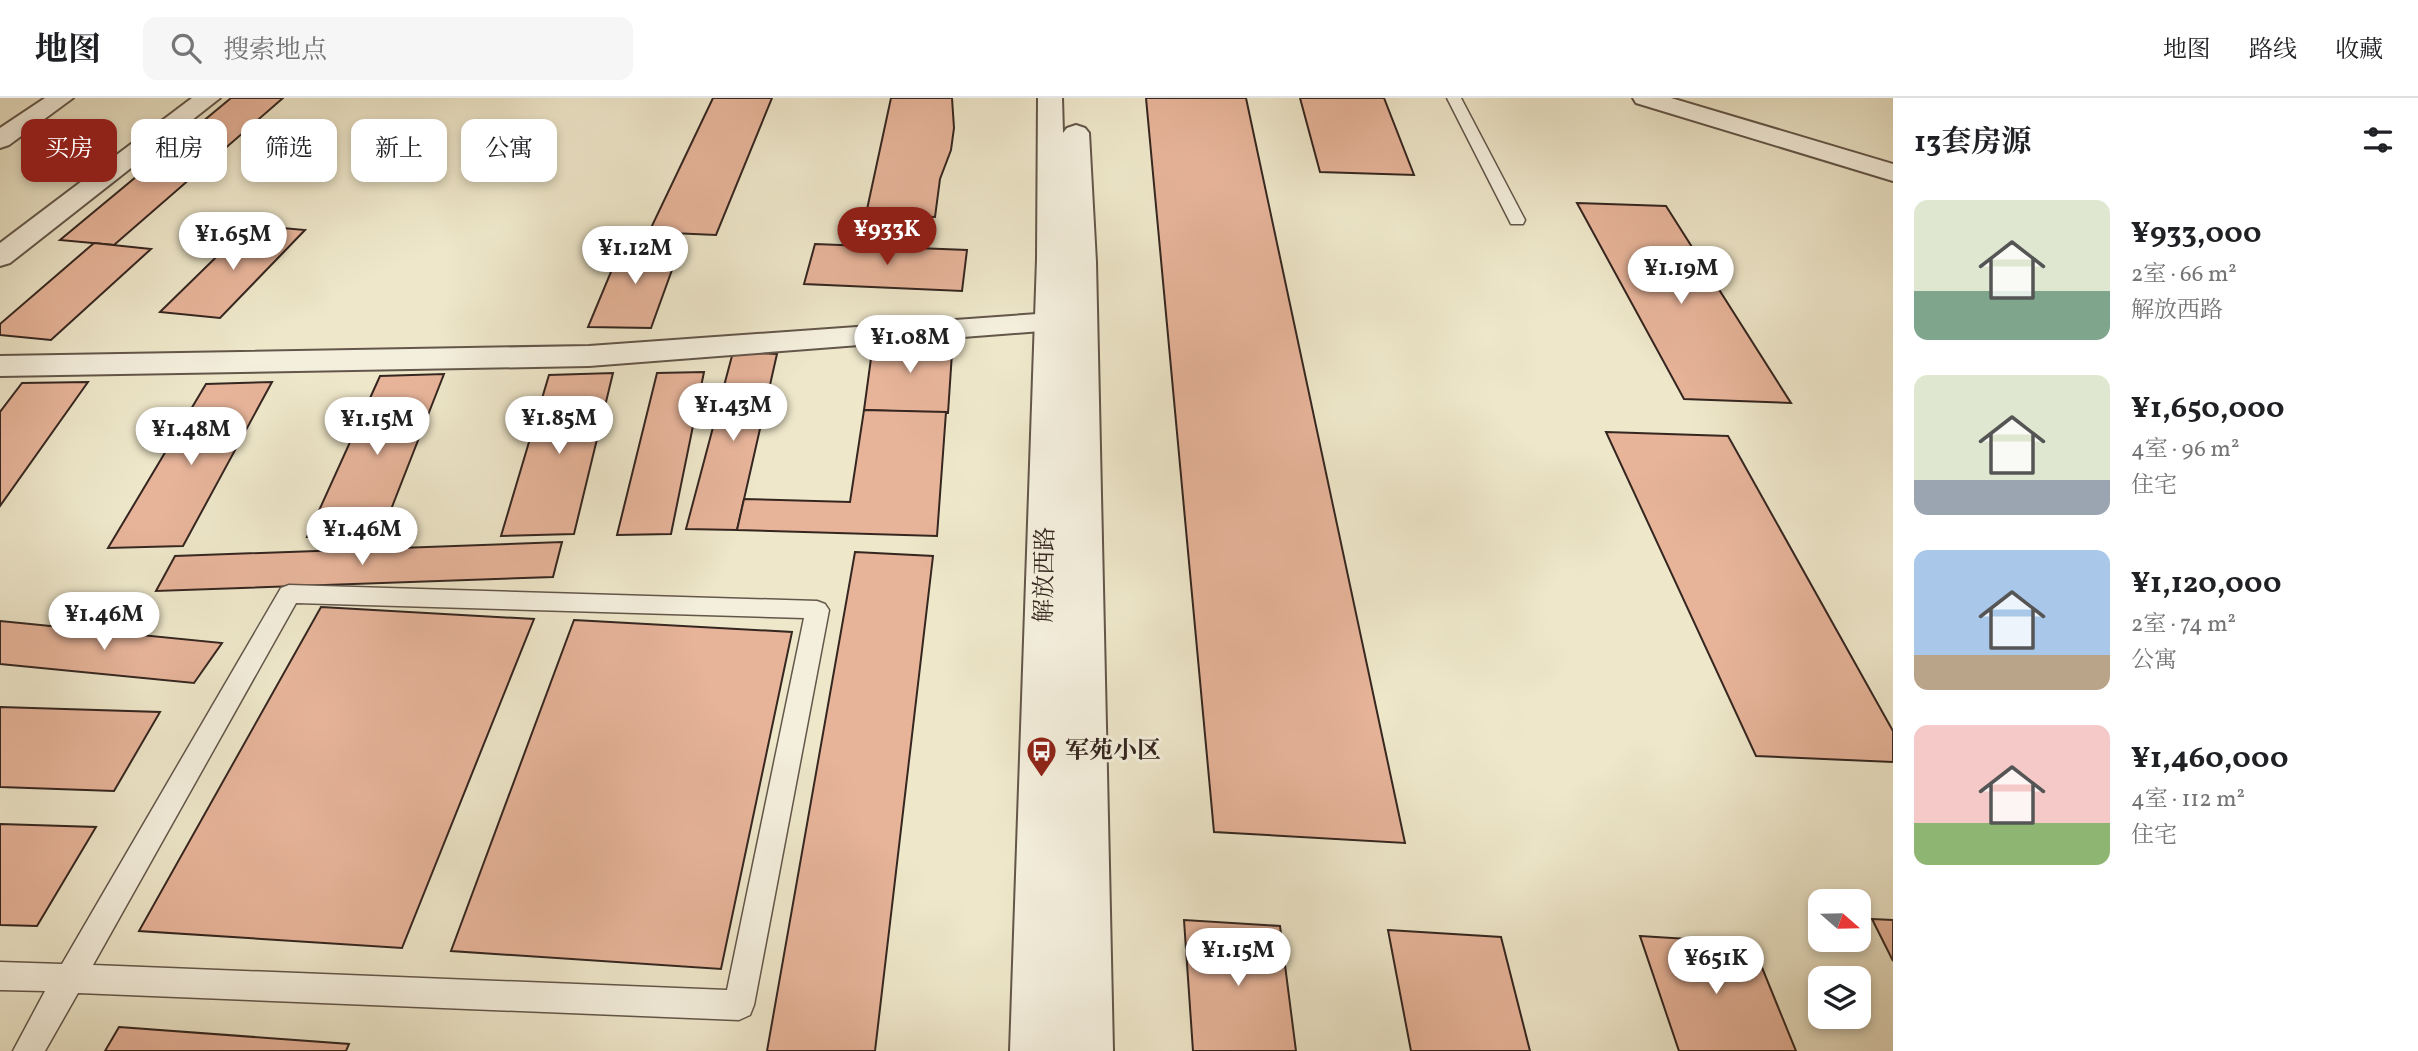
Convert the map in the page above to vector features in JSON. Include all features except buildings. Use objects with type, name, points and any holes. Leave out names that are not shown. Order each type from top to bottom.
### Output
[{"type":"street","points":[[0,140],[61,98]]},
{"type":"street","points":[[0,257],[208,98]]},
{"type":"street","name":"解放西路","points":[[1050,98],[1066,321],[1087,1051]]},
{"type":"street","name":"解放西路","points":[[1036,1051],[1075,98]]},
{"type":"street","points":[[1646,98],[1893,173]]},
{"type":"street","points":[[0,366],[589,356],[1066,321]]},
{"type":"lane","points":[[1454,98],[1517,220]]},
{"type":"lane","points":[[0,976],[70,978],[739,1005],[817,610],[289,594],[70,978],[28,1051]]},
{"type":"place","name":"军苑小区","points":[[1042,779]]}]
